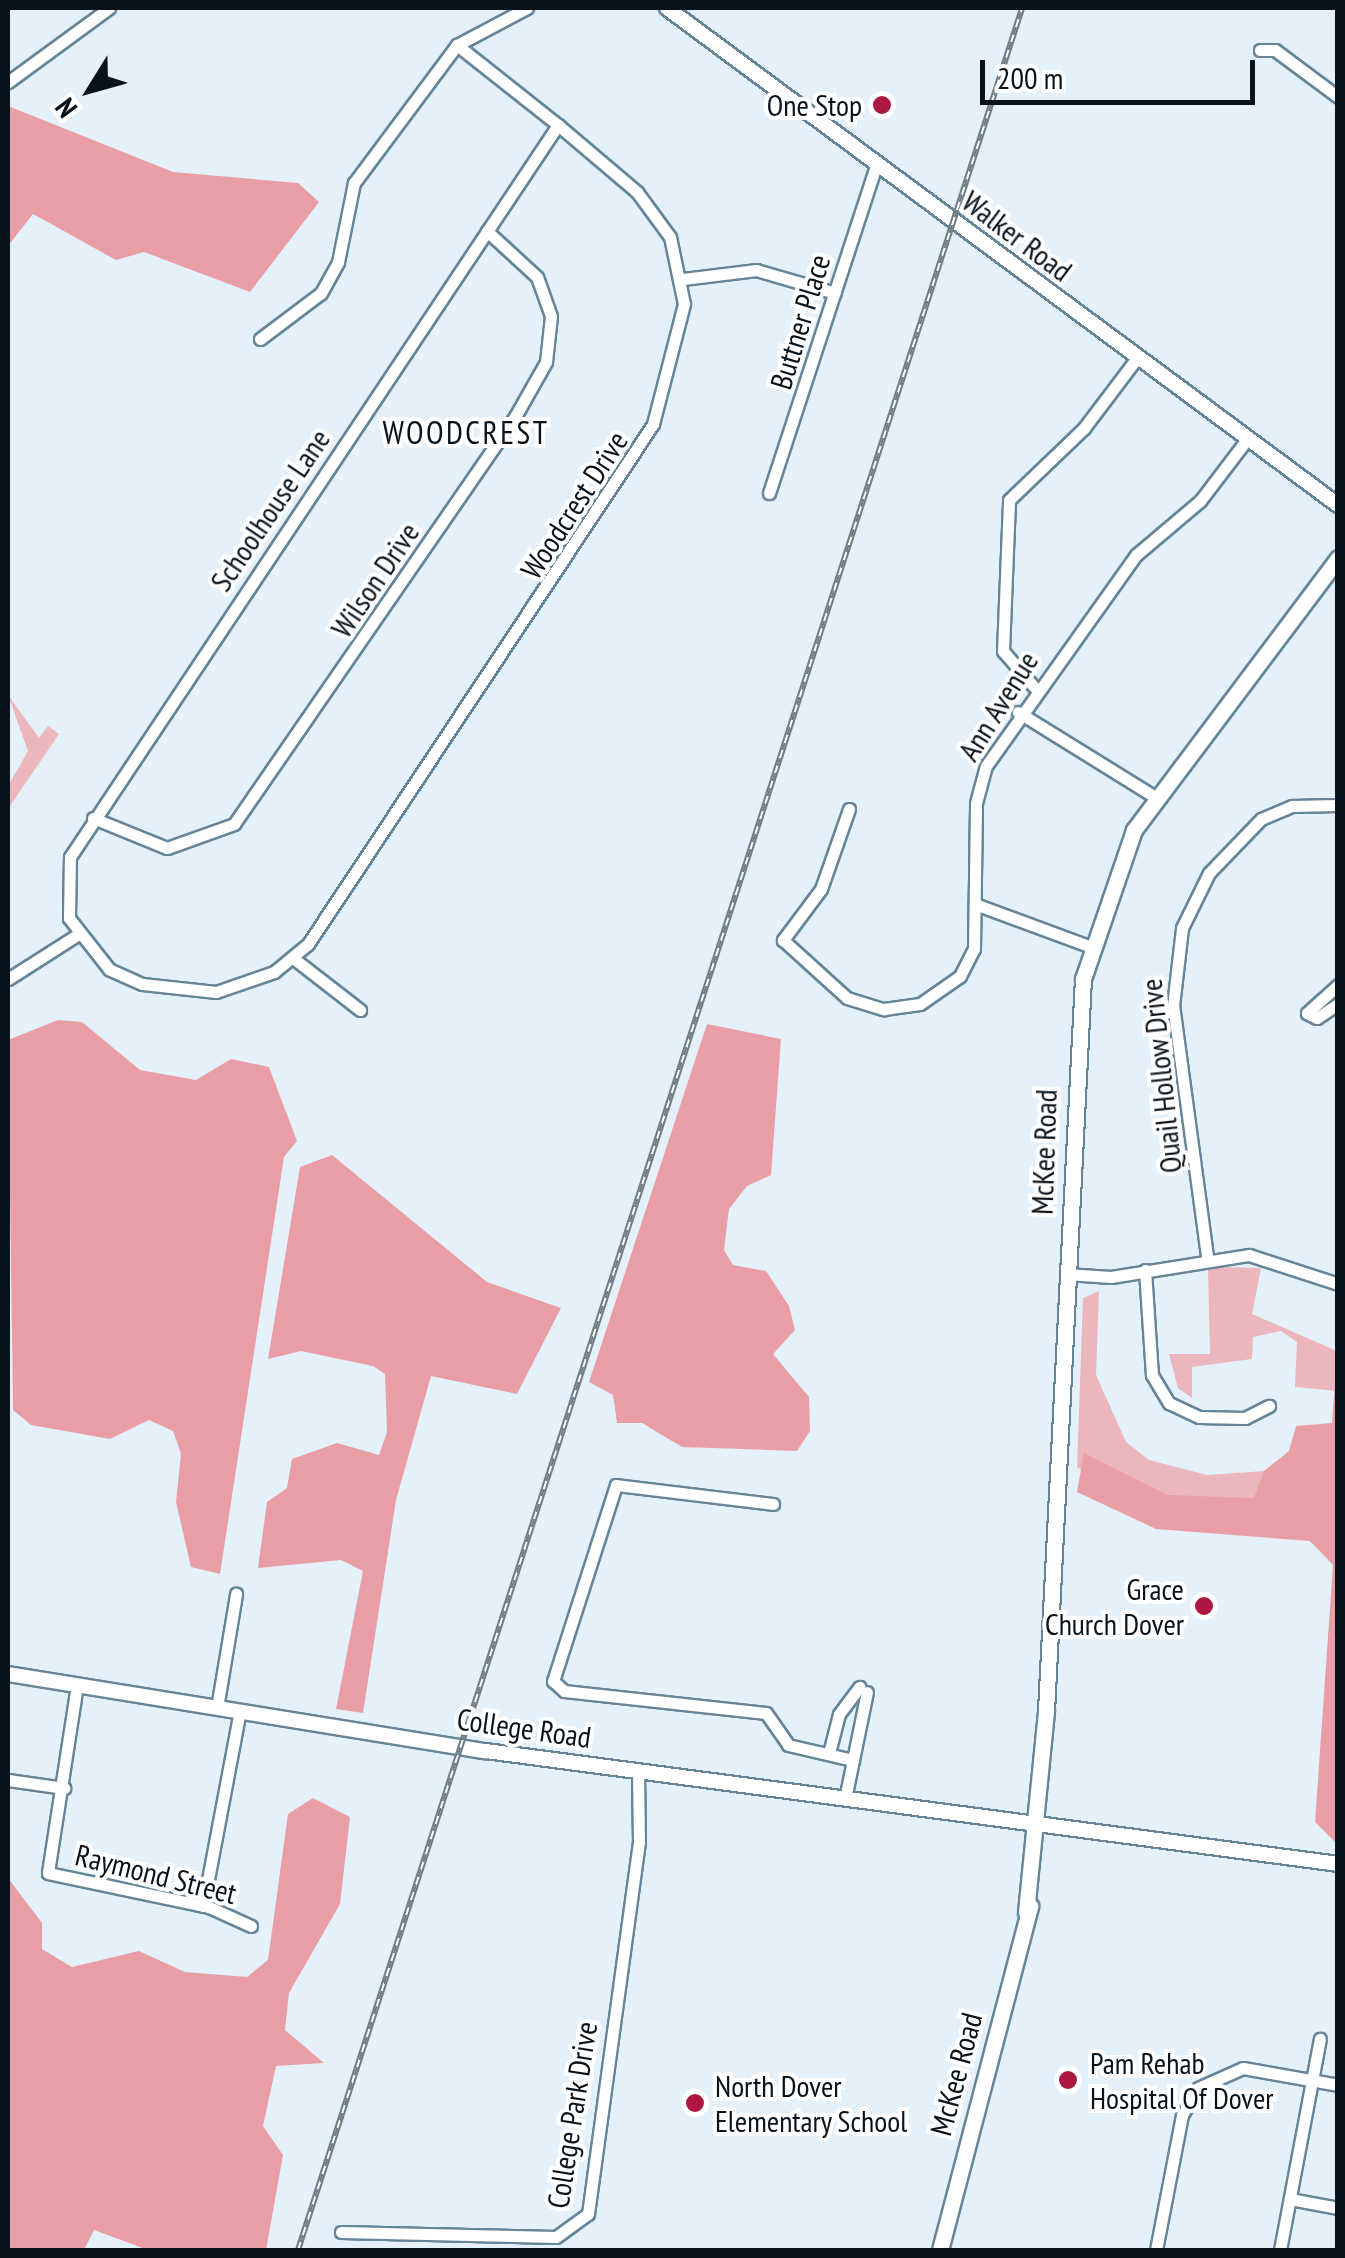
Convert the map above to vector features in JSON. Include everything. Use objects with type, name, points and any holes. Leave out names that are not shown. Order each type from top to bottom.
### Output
[{"type":"main road","name":"McKee Road","points":[[940,2250],[1026,1912],[1035,1824],[1076,1048],[1091,947],[1114,870],[1155,797],[1338,558]]},
{"type":"street","points":[[8,82],[108,8]]},
{"type":"street","points":[[260,339],[321,294],[338,262],[354,183],[457,45],[527,8]]},
{"type":"street","name":"Walker Road","points":[[667,8],[1338,504]]},
{"type":"street","name":"Woodcrest Drive","points":[[76,935],[109,969],[184,992],[236,988],[294,958],[642,452],[679,340],[684,280],[653,210],[558,126],[457,45]]},
{"type":"street","points":[[1260,50],[1275,50],[1338,98]]},
{"type":"street","name":"Schoolhouse Lane","points":[[76,935],[64,880],[93,818],[558,126]]},
{"type":"street","name":"Buttner Place","points":[[769,493],[876,165]]},
{"type":"street","name":"Wilson Drive","points":[[93,818],[167,848],[234,824],[516,415],[546,362],[551,316],[537,277],[487,231]]},
{"type":"street","points":[[684,280],[756,270],[835,294]]},
{"type":"street","points":[[1035,688],[1003,652],[1009,500],[1084,428],[1137,358]]},
{"type":"street","name":"Ann Avenue","points":[[850,809],[820,889],[783,940],[848,998],[909,1007],[966,968],[975,904],[977,790],[1018,712],[1136,555],[1200,500],[1248,438]]},
{"type":"street","points":[[1018,712],[1155,797]]},
{"type":"street","name":"Quail Hollow Drive","points":[[1207,1256],[1173,1006],[1182,928],[1208,873],[1261,820],[1292,806],[1338,805]]},
{"type":"street","points":[[975,904],[1091,947]]},
{"type":"street","points":[[8,979],[76,935]]},
{"type":"street","points":[[294,958],[360,1010]]},
{"type":"street","points":[[1338,985],[1306,1010],[1317,1018],[1338,1004]]},
{"type":"street","points":[[1066,1274],[1144,1270],[1207,1256],[1267,1258],[1334,1282],[1338,1266]]},
{"type":"street","points":[[1144,1270],[1152,1375],[1169,1403],[1199,1417],[1245,1418],[1269,1406]]},
{"type":"street","points":[[773,1504],[616,1485],[553,1680],[564,1691],[766,1713],[779,1719],[784,1742],[853,1760]]},
{"type":"street","points":[[217,1708],[236,1594]]},
{"type":"street","name":"College Road","points":[[8,1674],[638,1772],[1338,1864]]},
{"type":"street","points":[[8,1780],[64,1788],[77,1684]]},
{"type":"street","points":[[829,1753],[863,1690],[845,1799]]},
{"type":"street","points":[[203,1906],[240,1711]]},
{"type":"street","name":"College Park Drive","points":[[342,2232],[556,2237],[588,2214],[639,1843],[638,1772]]},
{"type":"street","name":"Raymond Street","points":[[64,1788],[48,1874],[203,1906],[251,1926]]},
{"type":"street","points":[[1280,2250],[1320,2039]]},
{"type":"street","points":[[1156,2250],[1182,2115],[1198,2088],[1244,2068],[1338,2085]]},
{"type":"street","points":[[1290,2199],[1338,2208]]},
{"type":"shaded area","points":[[8,106],[173,172],[298,183],[319,202],[250,292],[144,252],[116,260],[33,214],[8,246]]},
{"type":"shaded area","points":[[8,695],[39,738],[48,726],[59,734],[8,809],[8,786],[28,751]]},
{"type":"shaded area","points":[[58,1020],[82,1022],[140,1070],[196,1080],[231,1059],[269,1067],[297,1141],[284,1157],[220,1574],[191,1567],[176,1502],[181,1454],[173,1431],[149,1420],[110,1439],[31,1425],[13,1410],[8,1040]]},
{"type":"shaded area","points":[[707,1024],[781,1039],[771,1175],[747,1186],[729,1209],[724,1250],[733,1265],[766,1271],[789,1306],[795,1330],[773,1354],[809,1397],[810,1431],[797,1451],[682,1447],[642,1423],[617,1423],[613,1395],[589,1382]]},
{"type":"shaded area","points":[[332,1155],[487,1282],[561,1308],[517,1394],[431,1376],[396,1500],[363,1713],[336,1709],[363,1571],[341,1560],[258,1568],[267,1502],[287,1488],[292,1459],[337,1443],[379,1455],[387,1432],[385,1374],[373,1366],[301,1351],[268,1359],[300,1167]]},
{"type":"shaded area","points":[[1261,1268],[1252,1314],[1337,1351],[1337,1391],[1295,1387],[1297,1342],[1281,1331],[1253,1337],[1252,1359],[1192,1367],[1192,1398],[1178,1388],[1169,1354],[1210,1354],[1208,1269]]},
{"type":"shaded area","points":[[1099,1291],[1096,1375],[1126,1442],[1149,1460],[1207,1475],[1281,1470],[1337,1427],[1253,1524],[1121,1494],[1077,1467],[1083,1298]]},
{"type":"shaded area","points":[[1337,1353],[1337,1844],[1315,1822],[1333,1565],[1310,1541],[1156,1529],[1077,1492],[1084,1453],[1168,1495],[1254,1498],[1264,1471],[1289,1451],[1296,1426],[1332,1423]]},
{"type":"shaded area","points":[[313,1798],[350,1817],[340,1904],[289,1993],[285,2030],[324,2063],[276,2066],[263,2126],[283,2155],[266,2250],[148,2250],[94,2230],[84,2250],[8,2250],[8,1878],[42,1923],[42,1949],[72,1967],[139,1951],[185,1972],[247,1977],[268,1960],[288,1814]]},
{"type":"railway","points":[[298,2250],[1022,8]]},
{"type":"place","name":"One Stop","points":[[882,105]]},
{"type":"place","name":"Grace Church Dover","points":[[1204,1606]]},
{"type":"place","name":"Pam Rehab Hospital Of Dover","points":[[1068,2080]]},
{"type":"place","name":"North Dover Elementary School","points":[[695,2103]]},
{"type":"district","name":"WOODCREST","points":[[466,432]]}]
